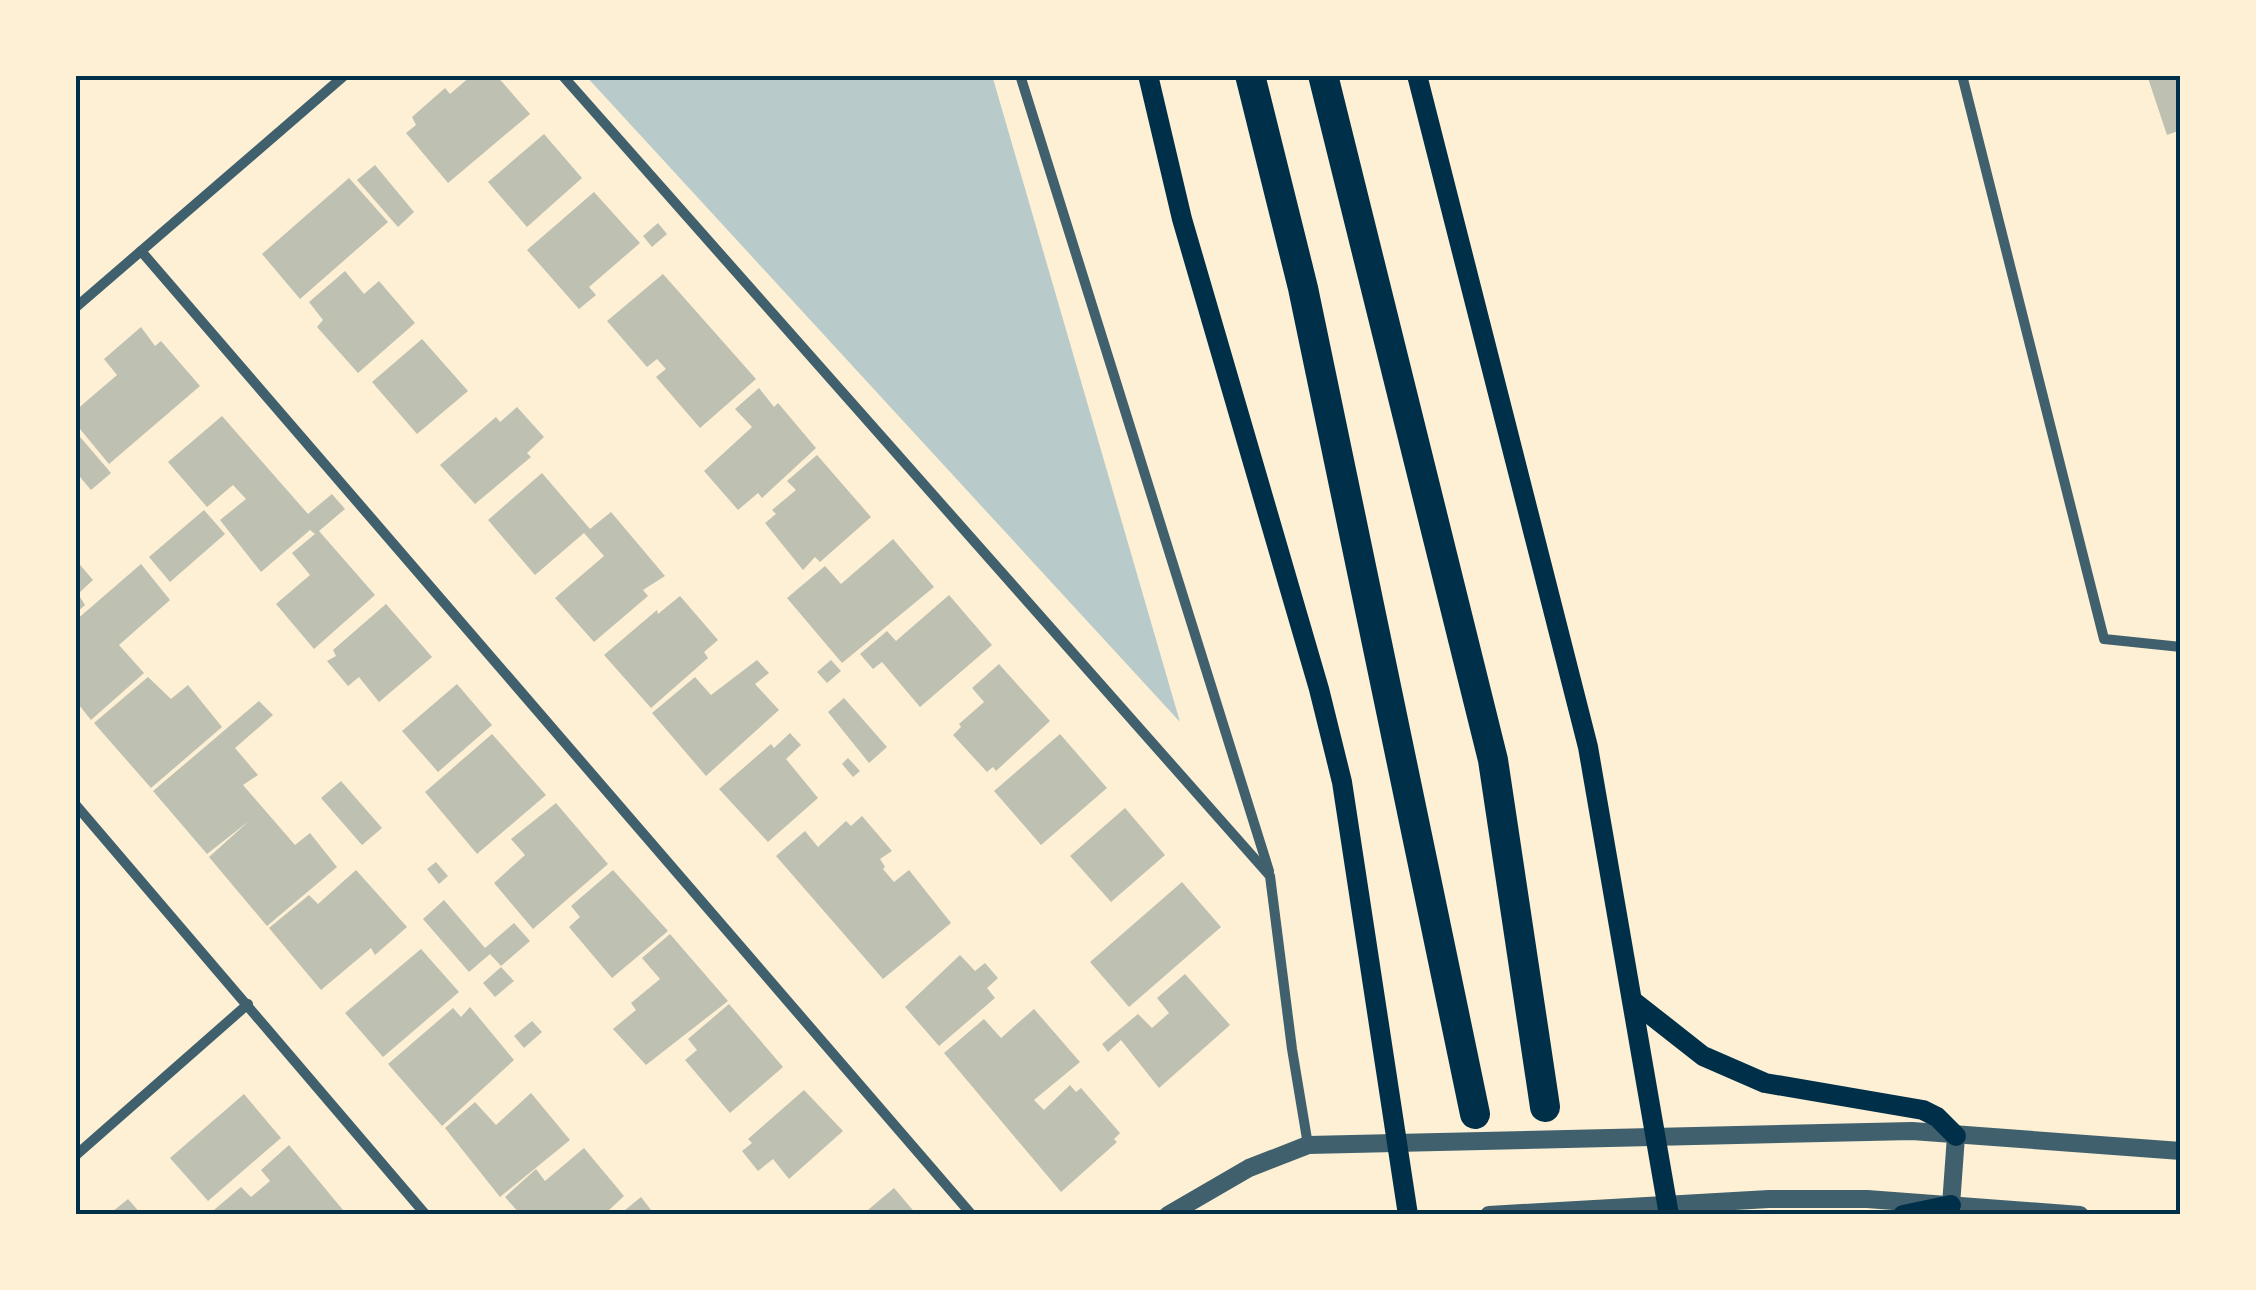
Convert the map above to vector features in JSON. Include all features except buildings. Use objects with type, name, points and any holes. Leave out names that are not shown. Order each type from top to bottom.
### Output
[{"type":"highway","points":[[1250,75],[1303,288],[1474,1114]]},
{"type":"highway","points":[[1323,75],[1493,760],[1545,1107]]},
{"type":"main road","points":[[1148,75],[1182,219],[1319,689],[1342,782],[1408,1215]]},
{"type":"main road","points":[[1418,75],[1588,747],[1669,1210]]},
{"type":"main road","points":[[1633,1002],[1702,1056],[1764,1084],[1922,1110],[1938,1117],[1956,1136]]},
{"type":"main road","points":[[1904,1215],[1951,1205]]},
{"type":"street","points":[[75,308],[345,75]]},
{"type":"street","points":[[562,75],[1270,876]]},
{"type":"street","points":[[1020,75],[1270,876],[1308,1145]]},
{"type":"street","points":[[1962,75],[2104,639],[2181,647]]},
{"type":"street","points":[[141,251],[972,1215]]},
{"type":"street","points":[[75,804],[426,1215]]},
{"type":"street","points":[[75,1156],[248,1004]]},
{"type":"street","points":[[1168,1215],[1248,1168],[1308,1145],[1912,1131],[2181,1151]]},
{"type":"street","points":[[1951,1205],[1956,1136]]},
{"type":"street","points":[[1489,1215],[1669,1210],[1828,1198],[2080,1215]]},
{"type":"shaded area","points":[[585,75],[992,75],[1180,722]]}]
